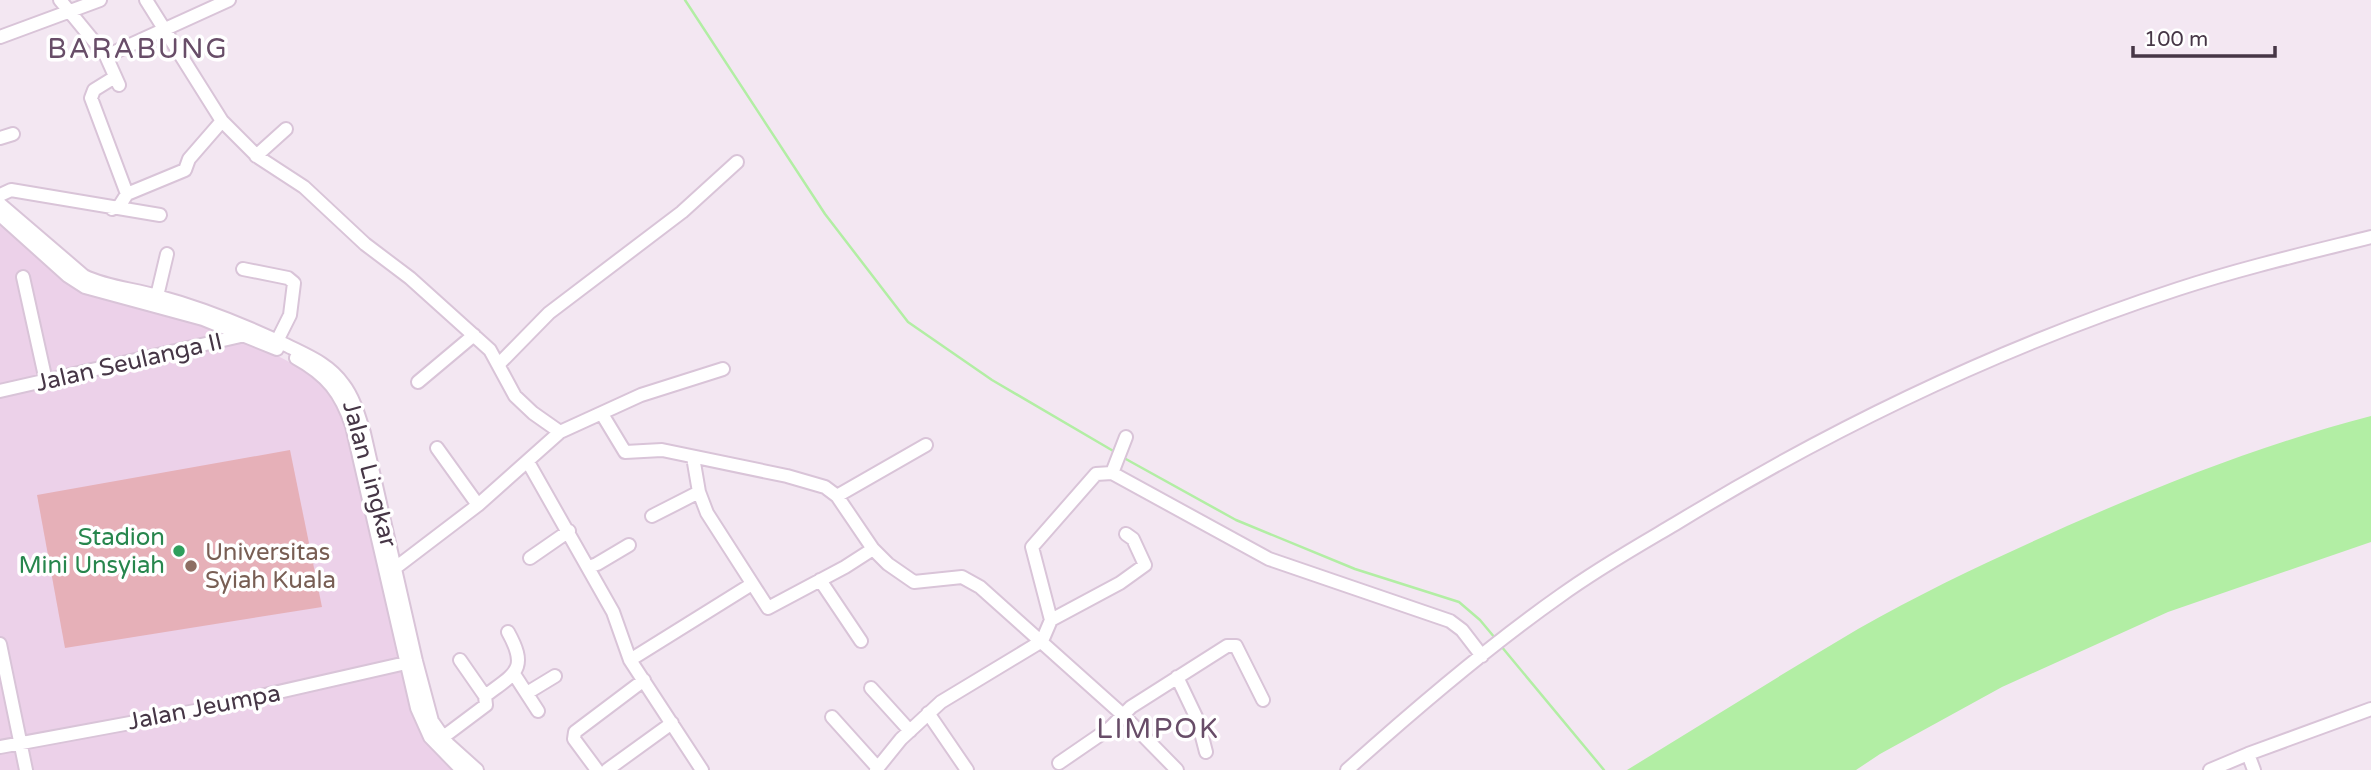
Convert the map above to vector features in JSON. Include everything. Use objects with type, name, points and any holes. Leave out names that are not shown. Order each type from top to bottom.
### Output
[{"type":"street","points":[[60,0],[106,56],[117,81],[94,90],[92,98],[127,194]]},
{"type":"street","points":[[0,37],[100,0]]},
{"type":"street","points":[[146,0],[222,121],[256,156],[304,187],[365,244],[410,278],[491,349],[515,396],[560,432]]},
{"type":"street","points":[[106,56],[229,0]]},
{"type":"street","points":[[112,209],[120,205],[127,194],[185,170],[189,159],[222,121]]},
{"type":"street","points":[[256,156],[286,129]]},
{"type":"street","points":[[499,364],[549,313],[682,212],[737,162]]},
{"type":"street","points":[[0,194],[11,190],[160,215]]},
{"type":"street","name":"Jalan Lingkar","points":[[0,204],[84,276],[230,319],[252,333],[321,362],[343,383],[364,433],[391,571],[427,707],[442,738],[477,770]]},
{"type":"street","points":[[0,215],[68,276],[85,287],[252,333],[320,373],[338,393],[352,426],[391,571],[406,663],[417,708],[435,744],[462,770]]},
{"type":"street","points":[[1347,770],[1515,629],[1595,573],[1705,505],[1795,454],[1885,409],[2060,331],[2169,292],[2371,237]]},
{"type":"street","points":[[157,296],[167,254]]},
{"type":"street","points":[[243,270],[288,278],[294,283],[290,315],[276,341]]},
{"type":"street","points":[[23,277],[46,381]]},
{"type":"street","name":"Jalan Seulanga II","points":[[0,391],[252,333]]},
{"type":"street","points":[[418,382],[474,335]]},
{"type":"street","points":[[391,571],[478,505],[560,432],[641,395],[723,369]]},
{"type":"street","points":[[602,414],[625,452],[662,450],[787,476],[825,487],[838,496],[873,549],[888,564],[914,582],[962,577],[980,587],[1123,715],[1177,770]]},
{"type":"street","points":[[1113,471],[1126,437]]},
{"type":"street","points":[[838,496],[926,445]]},
{"type":"street","points":[[437,448],[478,505]]},
{"type":"street","points":[[694,457],[699,492],[706,513],[768,608],[873,549]]},
{"type":"street","points":[[528,462],[613,612],[630,660],[702,770]]},
{"type":"street","points":[[832,717],[877,769],[928,713],[958,691],[1042,641],[1051,620],[1032,547],[1096,474],[1113,471],[1269,559],[1450,621],[1485,653]]},
{"type":"street","points":[[652,516],[699,492]]},
{"type":"street","points":[[530,558],[569,531]]},
{"type":"street","points":[[1051,620],[1120,583],[1145,565],[1133,540],[1126,534]]},
{"type":"street","points":[[589,567],[629,545]]},
{"type":"street","points":[[820,580],[861,641]]},
{"type":"street","points":[[630,660],[752,584]]},
{"type":"street","points":[[485,695],[514,674],[519,653],[508,632]]},
{"type":"street","points":[[0,644],[2,666],[26,770]]},
{"type":"street","points":[[1059,763],[1177,677],[1227,646],[1237,646],[1263,700]]},
{"type":"street","points":[[442,738],[486,705],[485,695],[460,660]]},
{"type":"street","name":"Jalan Jeumpa","points":[[0,747],[195,711],[406,663]]},
{"type":"street","points":[[514,674],[538,711]]},
{"type":"street","points":[[527,694],[555,676]]},
{"type":"street","points":[[1177,677],[1198,721],[1206,752]]},
{"type":"street","points":[[597,770],[574,739],[575,732],[644,680]]},
{"type":"street","points":[[871,688],[910,731]]},
{"type":"street","points":[[2210,770],[2371,709]]},
{"type":"street","points":[[928,713],[967,770]]},
{"type":"street","points":[[607,770],[671,723]]},
{"type":"street","points":[[2248,754],[2253,770]]},
{"type":"shaded area","name":"Universitas Syiah Kuala","points":[[0,219],[66,279],[88,295],[209,325],[249,341],[320,378],[341,405],[414,704],[458,770],[0,770]]},
{"type":"shaded area","points":[[2371,416],[2371,542],[2168,612],[2002,687],[1856,770],[1627,770],[1858,629],[1988,562],[2179,479],[2255,451]]},
{"type":"shaded area","name":"Stadion Mini Unsyiah","points":[[290,450],[322,607],[65,648],[37,495]]},
{"type":"waterway","points":[[685,0],[825,214],[908,322],[992,380],[1115,452]]},
{"type":"waterway","points":[[1124,458],[1236,520],[1355,569],[1459,602],[1480,620],[1495,638]]},
{"type":"waterway","points":[[1501,646],[1604,770]]},
{"type":"place","name":"Stadion Mini Unsyiah","points":[[179,551]]},
{"type":"place","name":"Universitas Syiah Kuala","points":[[191,566]]},
{"type":"district","name":"BARABUNG","points":[[138,48]]},
{"type":"district","name":"LIMPOK","points":[[1158,728]]}]
